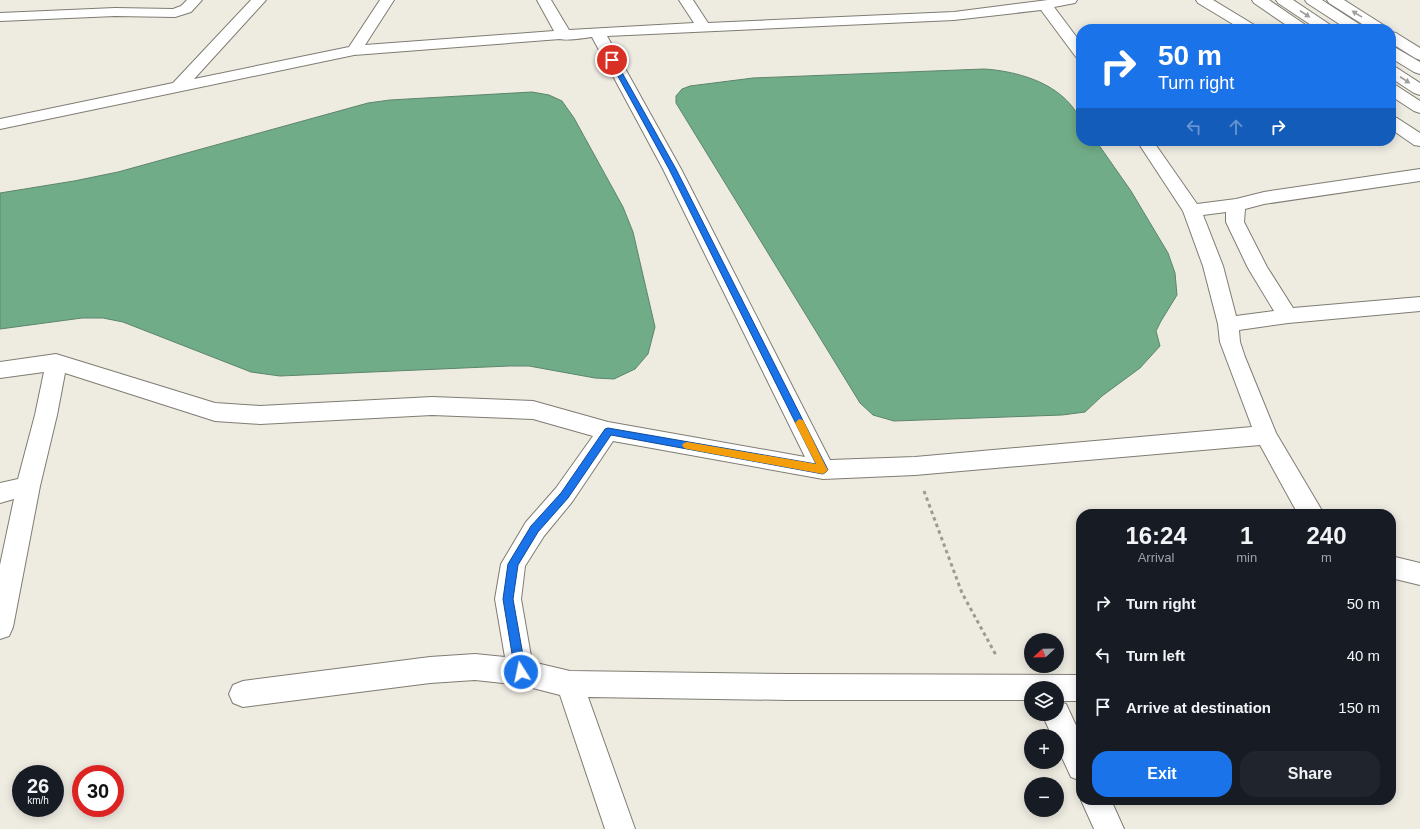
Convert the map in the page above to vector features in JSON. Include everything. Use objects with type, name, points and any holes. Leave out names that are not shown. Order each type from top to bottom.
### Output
[{"type":"main road","points":[[0,17],[115,12],[175,13],[186,9],[195,0]]},
{"type":"main road","points":[[177,88],[259,0]]},
{"type":"main road","points":[[354,50],[387,0]]},
{"type":"main road","points":[[544,0],[565,36]]},
{"type":"main road","points":[[686,0],[704,28]]},
{"type":"main road","points":[[0,124],[354,50],[565,36],[597,32],[954,16],[1045,5],[1070,0]]},
{"type":"main road","points":[[1203,0],[1243,24]]},
{"type":"main road","points":[[1259,0],[1295,24]]},
{"type":"main road","points":[[1283,0],[1319,24]]},
{"type":"main road","points":[[1312,0],[1349,24]]},
{"type":"main road","points":[[1334,0],[1372,24]]},
{"type":"main road","points":[[1045,5],[1076,47]]},
{"type":"main road","points":[[597,32],[672,169],[823,470]]},
{"type":"main road","points":[[1396,41],[1418,62]]},
{"type":"main road","points":[[1396,53],[1418,62]]},
{"type":"main road","points":[[1396,74],[1420,90]]},
{"type":"main road","points":[[1396,92],[1420,108]]},
{"type":"main road","points":[[1396,125],[1420,141]]},
{"type":"main road","points":[[1148,146],[1192,211],[1213,266],[1228,324],[1230,342],[1235,357],[1266,435],[1308,509]]},
{"type":"main road","points":[[1192,211],[1236,205],[1264,198],[1420,175]]},
{"type":"main road","points":[[1236,205],[1235,222],[1258,268],[1288,316]]},
{"type":"main road","points":[[1228,324],[1288,316],[1420,304]]},
{"type":"main road","points":[[0,370],[56,362],[215,412],[260,415],[432,406],[533,410],[608,431],[823,470],[915,466],[1266,435]]},
{"type":"main road","points":[[0,628],[28,486],[46,415],[56,362]]},
{"type":"main road","points":[[521,672],[508,599],[513,564],[535,529],[564,496],[608,431]]},
{"type":"main road","points":[[0,493],[28,486]]},
{"type":"main road","points":[[1396,568],[1420,574]]},
{"type":"main road","points":[[243,694],[430,670],[475,667],[521,672],[570,684],[788,687],[1024,687]]},
{"type":"main road","points":[[570,684],[620,829]]},
{"type":"main road","points":[[1064,688],[1076,688]]},
{"type":"main road","points":[[1059,721],[1076,756]]},
{"type":"main road","points":[[1098,805],[1110,829]]},
{"type":"path","points":[[915,466],[962,593],[1013,687]]},
{"type":"shaded area","points":[[984,69],[1022,75],[1046,85],[1066,100],[1076,112],[1076,146],[1100,146],[1131,191],[1168,253],[1175,273],[1177,295],[1156,331],[1160,346],[1140,368],[1102,396],[1085,412],[1062,415],[894,421],[873,415],[860,403],[676,103],[676,96],[682,89],[690,86],[753,78]]},
{"type":"shaded area","points":[[532,92],[549,95],[562,101],[574,118],[623,207],[633,232],[655,327],[648,354],[635,369],[614,379],[595,378],[529,366],[280,376],[251,372],[123,322],[103,318],[82,318],[0,329],[0,193],[118,172],[368,103],[390,100]]},
{"type":"slow traffic","points":[[687,445],[823,470],[799,423]]},
{"type":"route","points":[[521,672],[508,599],[513,564],[535,529],[564,496],[608,431],[823,470],[672,169],[612,60]]}]
